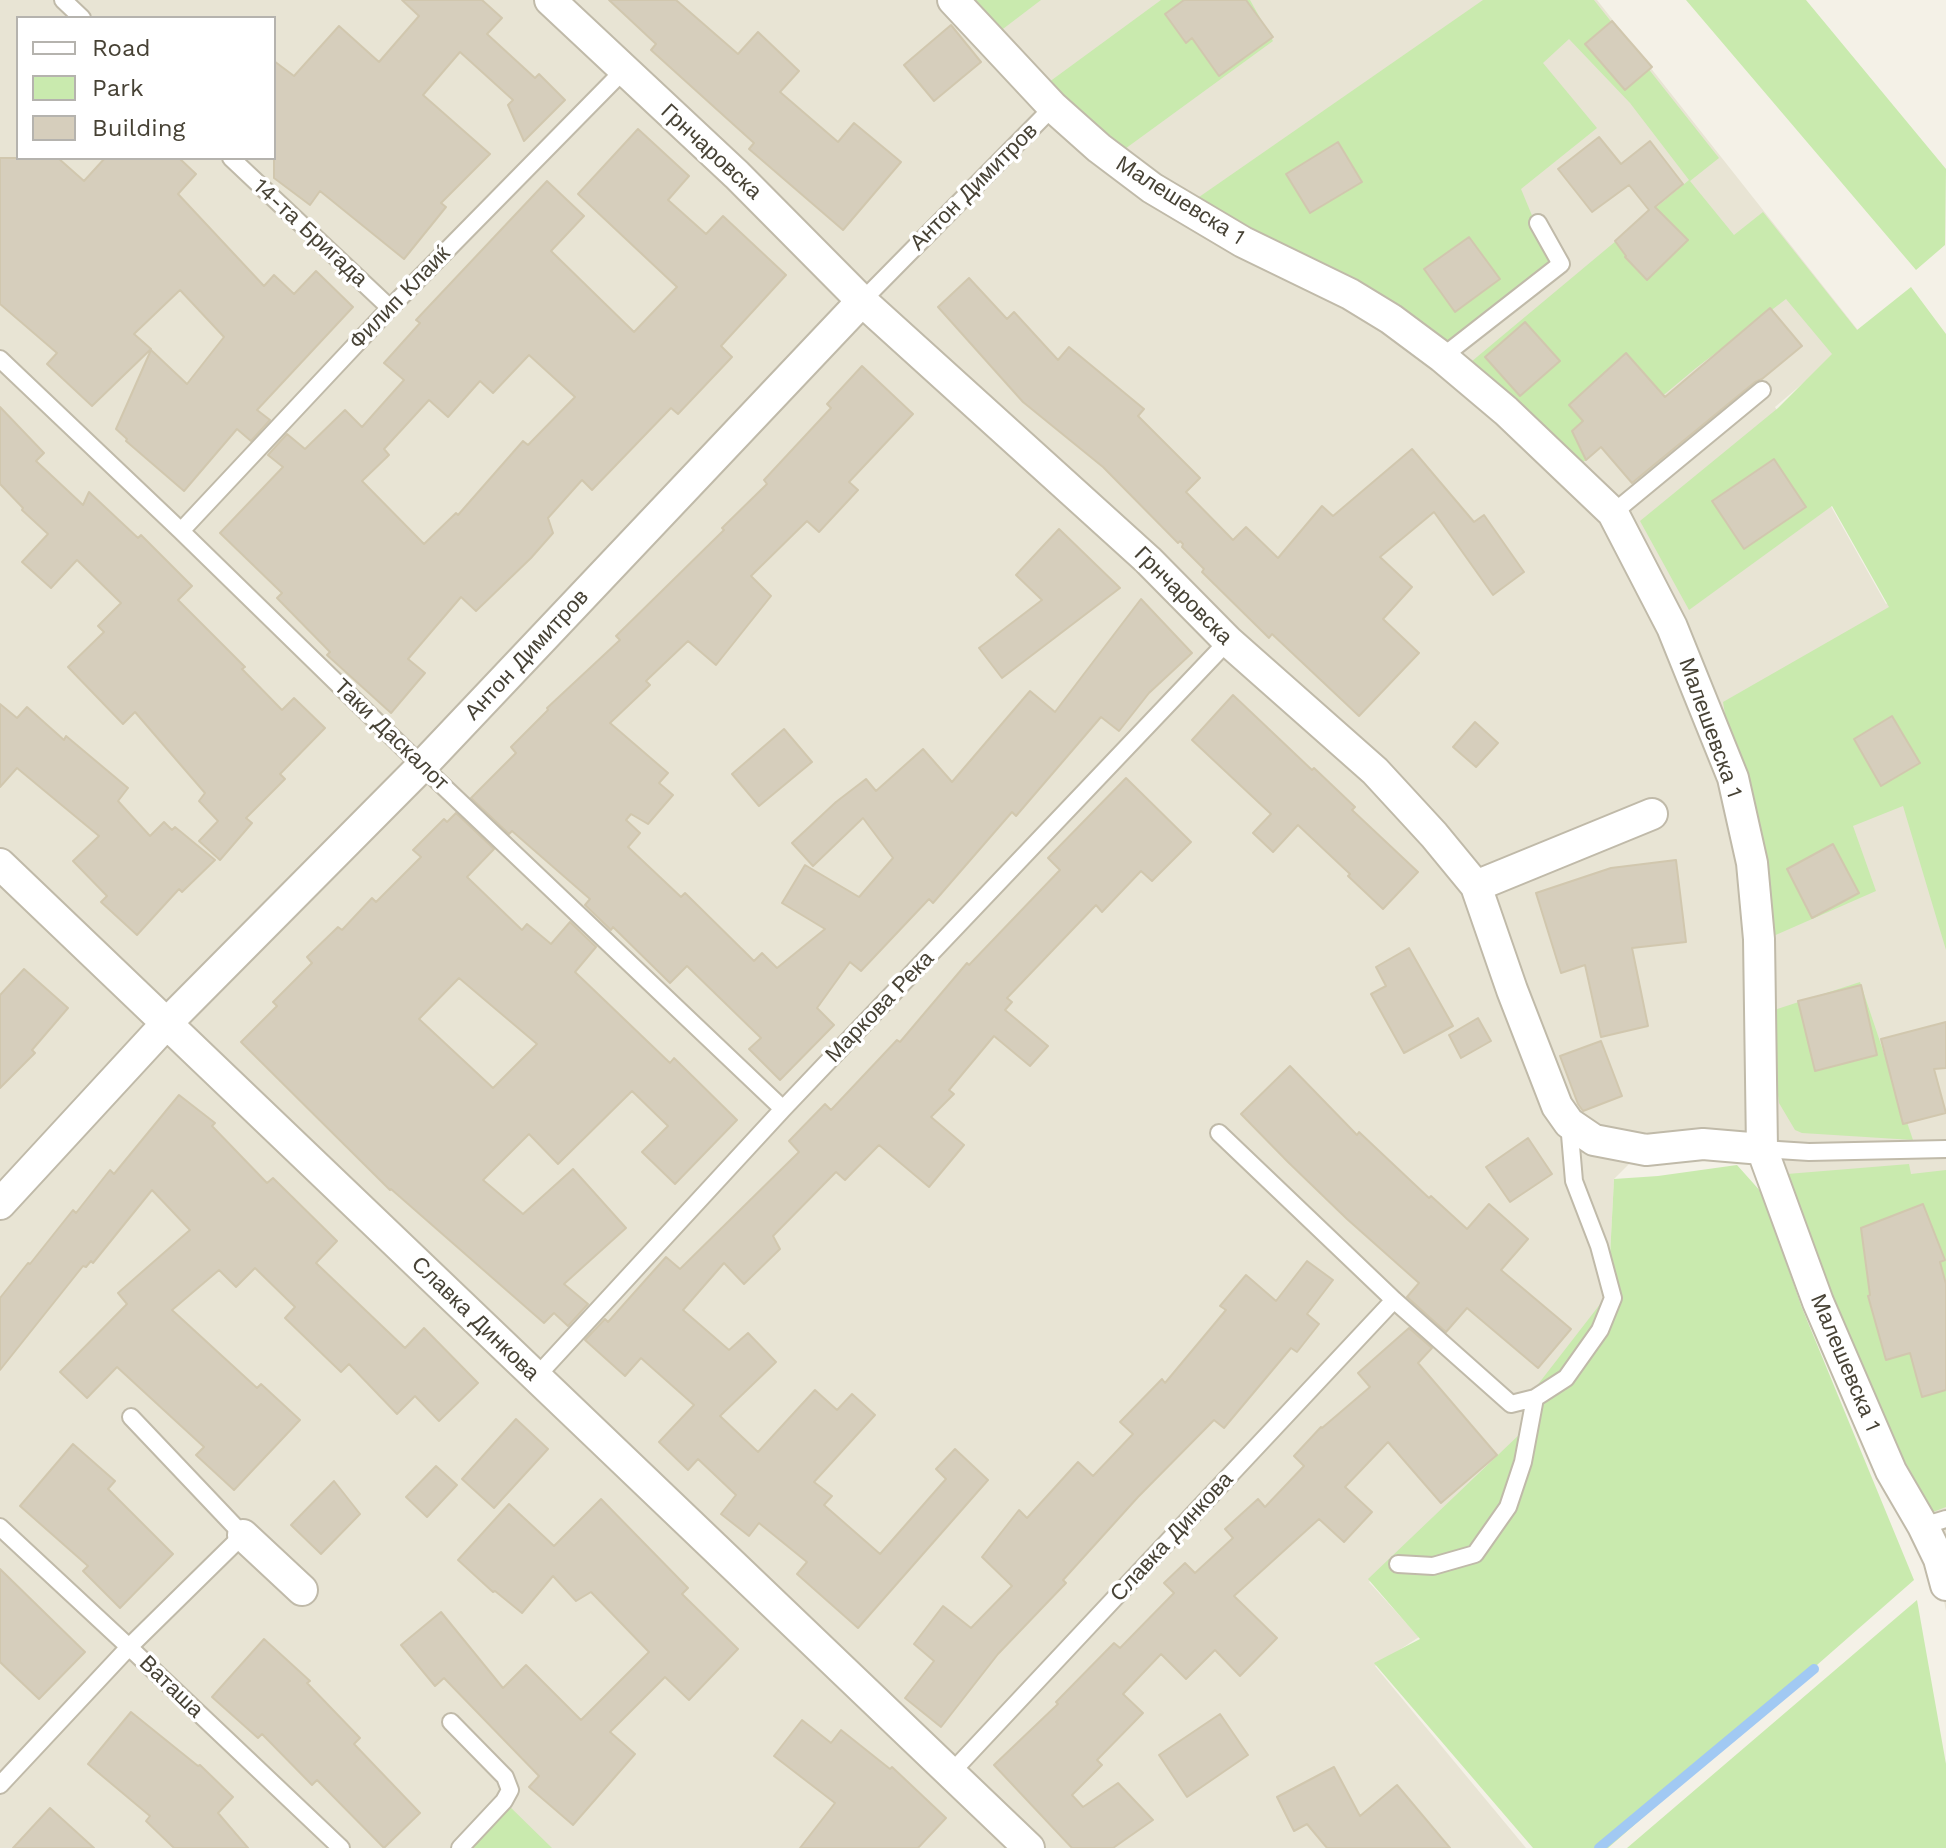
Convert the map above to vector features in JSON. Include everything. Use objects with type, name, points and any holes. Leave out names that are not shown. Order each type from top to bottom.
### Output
[{"type":"street","name":"Грнчаровска","points":[[550,0],[737,175],[862,301],[1148,560],[1228,641],[1375,771],[1434,835],[1476,886],[1517,1005],[1557,1106],[1569,1123]]},
{"type":"street","name":"Малешевска 1","points":[[953,0],[1053,107],[1099,148],[1152,188],[1243,242],[1350,294],[1391,319],[1506,411],[1613,513],[1672,627],[1733,778],[1752,863],[1759,939],[1762,1149],[1818,1302],[1891,1471],[1935,1523],[1946,1585]]},
{"type":"street","name":"Антон Димитров","points":[[0,1204],[166,1024],[422,766],[862,301]]},
{"type":"street","points":[[1476,886],[1652,814]]},
{"type":"street","name":"Славка Динкова","points":[[0,864],[1029,1848]]},
{"type":"street","points":[[1569,1123],[1594,1140],[1646,1150],[1703,1144],[1762,1149]]},
{"type":"street","points":[[243,1535],[302,1590]]},
{"type":"lane","points":[[63,0],[80,16]]},
{"type":"lane","name":"Филип Клаиќ","points":[[181,531],[390,308],[624,70]]},
{"type":"lane","name":"Антон Димитров","points":[[862,301],[1053,107]]},
{"type":"lane","name":"14-та Бригада","points":[[233,160],[390,308]]},
{"type":"lane","points":[[1442,357],[1561,264],[1538,223]]},
{"type":"lane","name":"Таки Даскалот","points":[[0,359],[783,1109]]},
{"type":"lane","points":[[1613,513],[1762,390]]},
{"type":"lane","name":"Маркова Река","points":[[536,1377],[783,1109],[1228,641]]},
{"type":"lane","points":[[1219,1133],[1394,1300],[1511,1404],[1535,1398],[1566,1378],[1600,1330],[1613,1298],[1599,1246],[1574,1181],[1569,1123]]},
{"type":"lane","points":[[1762,1149],[1809,1152],[1946,1149]]},
{"type":"lane","name":"Славка Динкова","points":[[950,1774],[1394,1300]]},
{"type":"lane","points":[[1398,1564],[1433,1566],[1475,1554],[1508,1507],[1523,1462],[1535,1398]]},
{"type":"lane","points":[[0,1785],[129,1647],[243,1535],[131,1417]]},
{"type":"lane","name":"Ваташа","points":[[0,1527],[341,1848]]},
{"type":"lane","points":[[451,1722],[505,1777],[510,1790],[504,1801],[460,1848]]},
{"type":"shaded area","points":[[0,0],[1483,0],[1500,16],[1526,0],[1597,0],[1861,334],[1775,407],[1886,604],[1946,567],[1946,1611],[1932,1543],[1803,1309],[1748,1152],[1650,1143],[1614,1179],[1608,1294],[1524,1433],[1369,1582],[1419,1637],[1375,1666],[1526,1848],[0,1848]]},
{"type":"green space","points":[[964,0],[1041,0],[995,35]]},
{"type":"green space","points":[[1161,0],[1250,0],[1273,41],[1118,154],[1045,85]]},
{"type":"green space","points":[[1483,0],[1594,0],[1719,158],[1690,181],[1734,235],[1763,212],[1857,330],[1911,287],[1946,334],[1946,950],[1903,806],[1853,826],[1876,891],[1762,941],[1723,702],[1889,607],[1832,506],[1689,610],[1640,521],[1778,408],[1832,354],[1786,299],[1696,368],[1575,469],[1522,408],[1471,362],[1689,180],[1630,103],[1569,39],[1543,63],[1597,128],[1521,189],[1553,266],[1450,352],[1189,204]]},
{"type":"green space","points":[[1686,0],[1806,0],[1946,169],[1945,245],[1916,270]]},
{"type":"green space","points":[[1860,982],[1913,1140],[1802,1133],[1795,1130],[1779,1103],[1768,1012]]},
{"type":"green space","points":[[1909,1164],[1911,1174],[1946,1170],[1946,1507],[1933,1512],[1880,1416],[1837,1311],[1787,1174]]},
{"type":"green space","points":[[1737,1165],[1762,1193],[1802,1308],[1914,1580],[1608,1848],[1533,1848],[1374,1663],[1420,1639],[1368,1579],[1521,1433],[1529,1396],[1608,1294],[1614,1179]]},
{"type":"green space","points":[[1917,1600],[1946,1764],[1946,1848],[1627,1848]]},
{"type":"green space","points":[[504,1801],[552,1848],[460,1848]]},
{"type":"building","points":[[402,0],[482,0],[502,18],[487,34],[535,78],[539,74],[565,100],[524,141],[508,105],[513,100],[460,52],[423,95],[490,154],[441,203],[446,207],[404,259],[320,191],[310,205],[274,178],[276,62],[294,76],[339,26],[379,62],[419,16]]},
{"type":"building","points":[[609,0],[676,0],[738,54],[758,32],[799,71],[780,92],[838,142],[854,123],[901,162],[843,230],[749,149],[754,143],[651,50],[656,44]]},
{"type":"building","points":[[1184,0],[1246,0],[1273,37],[1219,76],[1192,38],[1186,43],[1165,14]]},
{"type":"building","points":[[1612,21],[1652,67],[1625,90],[1585,44]]},
{"type":"building","points":[[951,25],[981,62],[934,101],[904,65]]},
{"type":"building","points":[[638,129],[689,176],[668,200],[706,234],[723,216],[786,275],[721,346],[732,357],[678,414],[671,408],[592,490],[582,480],[548,518],[553,533],[476,611],[461,597],[408,659],[425,673],[391,713],[327,655],[330,652],[277,598],[282,593],[220,533],[283,467],[268,455],[287,434],[305,449],[345,410],[362,427],[404,380],[384,363],[420,323],[416,320],[547,181],[584,216],[551,251],[634,332],[677,287],[578,194]],"holes":[[[529,355],[575,397],[528,445],[523,441],[458,515],[456,513],[424,544],[362,481],[389,455],[384,449],[429,400],[448,417],[480,381],[493,393]]]},
{"type":"building","points":[[1599,137],[1621,164],[1650,141],[1683,184],[1655,207],[1688,240],[1647,280],[1625,257],[1615,241],[1649,210],[1629,185],[1592,212],[1558,169]]},
{"type":"building","points":[[1338,142],[1362,182],[1310,213],[1286,174]]},
{"type":"building","points":[[0,158],[16,158],[60,160],[84,181],[103,160],[181,160],[196,174],[178,194],[264,286],[274,275],[294,294],[316,271],[353,307],[257,410],[270,420],[251,441],[237,429],[184,491],[116,429],[151,350],[187,384],[224,337],[180,290],[134,334],[151,349],[92,406],[47,364],[57,353],[0,304]]},
{"type":"building","points":[[1469,237],[1500,279],[1455,312],[1424,269]]},
{"type":"building","points":[[969,278],[1007,319],[1014,312],[1058,360],[1069,347],[1144,409],[1138,416],[1200,478],[1186,492],[1233,540],[1246,527],[1278,558],[1322,506],[1333,516],[1412,449],[1474,522],[1484,515],[1524,572],[1493,595],[1434,512],[1380,557],[1412,587],[1383,619],[1419,653],[1359,716],[1272,634],[1269,638],[1202,572],[1204,569],[1182,547],[1183,544],[1178,543],[1103,467],[1023,402],[938,307]]},
{"type":"building","points":[[1770,308],[1802,346],[1632,483],[1601,447],[1586,460],[1572,431],[1583,421],[1569,405],[1626,353],[1665,397]]},
{"type":"building","points":[[1525,322],[1560,361],[1520,396],[1485,357]]},
{"type":"building","points":[[862,366],[913,414],[849,482],[858,490],[819,532],[807,521],[751,576],[771,596],[716,665],[688,641],[646,681],[650,685],[610,723],[668,773],[659,783],[673,795],[648,824],[631,814],[626,820],[640,833],[628,847],[681,897],[685,893],[754,961],[762,953],[777,968],[825,929],[782,903],[805,865],[859,897],[893,858],[863,818],[813,866],[792,843],[866,779],[876,791],[923,749],[952,782],[1030,691],[1055,712],[1141,599],[1192,653],[1149,693],[1119,731],[1101,717],[1016,816],[1012,812],[933,903],[929,899],[861,971],[850,962],[817,1008],[834,1025],[780,1080],[749,1049],[761,1038],[687,966],[670,983],[613,927],[611,930],[585,905],[590,899],[512,831],[509,834],[471,798],[516,753],[511,747],[547,708],[620,640],[616,636],[767,484],[764,480],[831,408],[827,404]]},
{"type":"building","points":[[0,407],[44,453],[36,461],[83,505],[89,492],[138,538],[141,535],[192,586],[178,600],[245,667],[242,669],[282,710],[294,698],[325,728],[280,774],[285,779],[246,818],[252,823],[220,860],[199,841],[218,821],[199,801],[205,793],[135,712],[123,724],[68,667],[104,632],[98,626],[121,603],[77,560],[51,588],[22,562],[48,534],[0,484]]},
{"type":"building","points":[[1774,459],[1806,507],[1744,549],[1712,501]]},
{"type":"building","points":[[1059,529],[1120,588],[1002,678],[979,648],[1042,600],[1016,575]]},
{"type":"building","points":[[1233,695],[1355,807],[1352,810],[1418,872],[1383,909],[1298,825],[1273,852],[1253,833],[1271,814],[1192,740]]},
{"type":"building","points":[[0,704],[17,718],[27,707],[64,740],[66,736],[128,788],[118,801],[150,836],[164,822],[172,830],[175,827],[215,860],[182,892],[179,889],[137,935],[101,902],[107,896],[73,861],[99,836],[17,768],[0,787]]},
{"type":"building","points":[[1892,716],[1920,763],[1881,786],[1854,739]]},
{"type":"building","points":[[1475,722],[1498,743],[1476,767],[1453,747]]},
{"type":"building","points":[[784,729],[812,762],[759,806],[732,774]]},
{"type":"building","points":[[1126,778],[1191,842],[1152,881],[1141,871],[1102,912],[1096,905],[1007,998],[1012,1002],[1005,1010],[1048,1046],[1030,1066],[994,1036],[949,1090],[954,1094],[931,1117],[964,1145],[929,1187],[879,1145],[845,1180],[836,1172],[773,1236],[780,1249],[744,1284],[724,1263],[683,1310],[729,1350],[748,1333],[776,1362],[720,1416],[758,1452],[815,1390],[837,1410],[852,1394],[875,1415],[814,1482],[832,1496],[824,1505],[880,1554],[946,1479],[936,1469],[955,1449],[988,1480],[858,1628],[797,1574],[807,1562],[759,1523],[749,1536],[721,1514],[736,1495],[698,1459],[688,1470],[659,1442],[694,1405],[641,1358],[625,1376],[585,1340],[605,1319],[608,1322],[666,1257],[680,1269],[799,1152],[789,1141],[825,1104],[831,1110],[897,1040],[900,1042],[967,963],[969,965],[1060,870],[1048,858]]},
{"type":"building","points":[[456,813],[494,849],[467,877],[522,930],[527,924],[551,944],[570,922],[596,947],[575,972],[670,1063],[674,1058],[737,1120],[675,1184],[642,1152],[668,1126],[632,1091],[558,1164],[529,1134],[483,1180],[523,1214],[573,1169],[626,1228],[564,1284],[588,1304],[568,1326],[554,1313],[544,1323],[390,1190],[241,1042],[277,1006],[273,1002],[312,963],[307,957],[338,927],[342,930],[372,898],[376,902],[421,857],[413,850],[444,819],[447,822]],"holes":[[[459,978],[537,1044],[493,1088],[419,1019]]]},
{"type":"building","points":[[1833,844],[1859,893],[1812,918],[1787,869]]},
{"type":"building","points":[[1676,860],[1686,942],[1632,948],[1648,1026],[1601,1037],[1585,965],[1561,973],[1536,893],[1611,868]]},
{"type":"building","points":[[1409,948],[1453,1026],[1404,1053],[1371,994],[1386,986],[1376,967]]},
{"type":"building","points":[[24,969],[68,1008],[32,1050],[35,1053],[0,1088],[0,995]]},
{"type":"building","points":[[1861,985],[1877,1055],[1815,1071],[1798,1001]]},
{"type":"building","points":[[1478,1018],[1491,1041],[1461,1058],[1449,1035]]},
{"type":"building","points":[[1946,1022],[1946,1068],[1934,1069],[1946,1113],[1903,1124],[1881,1039]]},
{"type":"building","points":[[1601,1041],[1622,1096],[1583,1111],[1560,1056]]},
{"type":"building","points":[[1290,1066],[1357,1135],[1359,1132],[1467,1229],[1489,1204],[1528,1239],[1501,1270],[1571,1329],[1538,1368],[1467,1308],[1446,1332],[1407,1297],[1419,1283],[1347,1219],[1241,1114]]},
{"type":"building","points":[[179,1095],[215,1123],[212,1126],[267,1183],[273,1178],[337,1241],[316,1263],[405,1348],[424,1328],[478,1383],[439,1421],[415,1396],[397,1414],[349,1364],[341,1372],[285,1318],[295,1307],[255,1268],[236,1287],[219,1270],[172,1310],[257,1388],[261,1384],[300,1420],[234,1490],[196,1455],[204,1447],[117,1367],[87,1398],[60,1372],[127,1304],[118,1293],[190,1230],[152,1190],[93,1263],[91,1261],[86,1267],[83,1266],[0,1370],[0,1298],[73,1210],[76,1213],[110,1170],[114,1174]]},
{"type":"building","points":[[1528,1138],[1552,1174],[1510,1202],[1486,1167]]},
{"type":"building","points":[[1923,1204],[1945,1260],[1940,1262],[1946,1284],[1946,1390],[1922,1397],[1910,1353],[1886,1360],[1868,1296],[1861,1228]]},
{"type":"building","points":[[1307,1261],[1333,1280],[1307,1314],[1319,1324],[1297,1352],[1291,1348],[1224,1428],[1214,1420],[1138,1497],[1063,1580],[1066,1583],[998,1654],[941,1727],[905,1698],[934,1661],[914,1644],[943,1606],[971,1628],[1012,1586],[982,1557],[1019,1510],[1027,1518],[1078,1462],[1093,1476],[1133,1434],[1120,1422],[1162,1379],[1165,1383],[1226,1310],[1220,1306],[1246,1275],[1276,1301]]},
{"type":"building","points":[[1409,1328],[1432,1348],[1418,1363],[1497,1455],[1441,1503],[1388,1442],[1345,1487],[1372,1512],[1344,1542],[1319,1519],[1234,1596],[1277,1638],[1240,1676],[1215,1650],[1186,1679],[1161,1654],[1123,1694],[1143,1713],[1097,1760],[1102,1765],[1072,1795],[1083,1807],[1118,1783],[1153,1820],[1113,1848],[1072,1848],[994,1765],[1058,1704],[1056,1702],[1114,1643],[1120,1648],[1174,1593],[1164,1583],[1185,1563],[1195,1573],[1233,1538],[1225,1529],[1258,1499],[1265,1507],[1304,1466],[1294,1456],[1321,1427],[1370,1387],[1358,1373]]},
{"type":"building","points":[[516,1419],[548,1449],[494,1508],[462,1479]]},
{"type":"building","points":[[73,1444],[115,1481],[108,1489],[173,1554],[120,1608],[83,1571],[88,1566],[20,1506]]},
{"type":"building","points":[[436,1466],[457,1485],[427,1517],[406,1497]]},
{"type":"building","points":[[334,1481],[360,1514],[321,1554],[291,1525]]},
{"type":"building","points":[[601,1499],[688,1588],[682,1594],[738,1649],[689,1700],[665,1677],[610,1732],[635,1754],[573,1825],[529,1787],[539,1776],[444,1678],[435,1686],[401,1645],[441,1612],[503,1688],[526,1665],[581,1720],[649,1652],[591,1592],[576,1601],[553,1576],[522,1613],[458,1560],[509,1504],[554,1546]]},
{"type":"building","points":[[0,1569],[85,1652],[39,1699],[0,1662]]},
{"type":"building","points":[[264,1639],[310,1681],[307,1683],[360,1738],[354,1744],[420,1813],[384,1848],[317,1780],[312,1785],[262,1734],[258,1738],[212,1697]]},
{"type":"building","points":[[131,1712],[200,1765],[233,1797],[218,1813],[248,1848],[174,1848],[146,1821],[150,1816],[88,1764]]},
{"type":"building","points":[[1220,1714],[1248,1755],[1187,1797],[1159,1755]]},
{"type":"building","points":[[802,1720],[831,1743],[841,1730],[890,1769],[892,1767],[946,1818],[918,1848],[800,1848],[835,1803],[774,1756]]},
{"type":"building","points":[[1334,1767],[1360,1816],[1397,1785],[1450,1848],[1327,1848],[1307,1824],[1294,1831],[1277,1797]]},
{"type":"building","points":[[50,1808],[94,1848],[13,1848]]},
{"type":"waterway","points":[[1599,1848],[1814,1669]]}]
